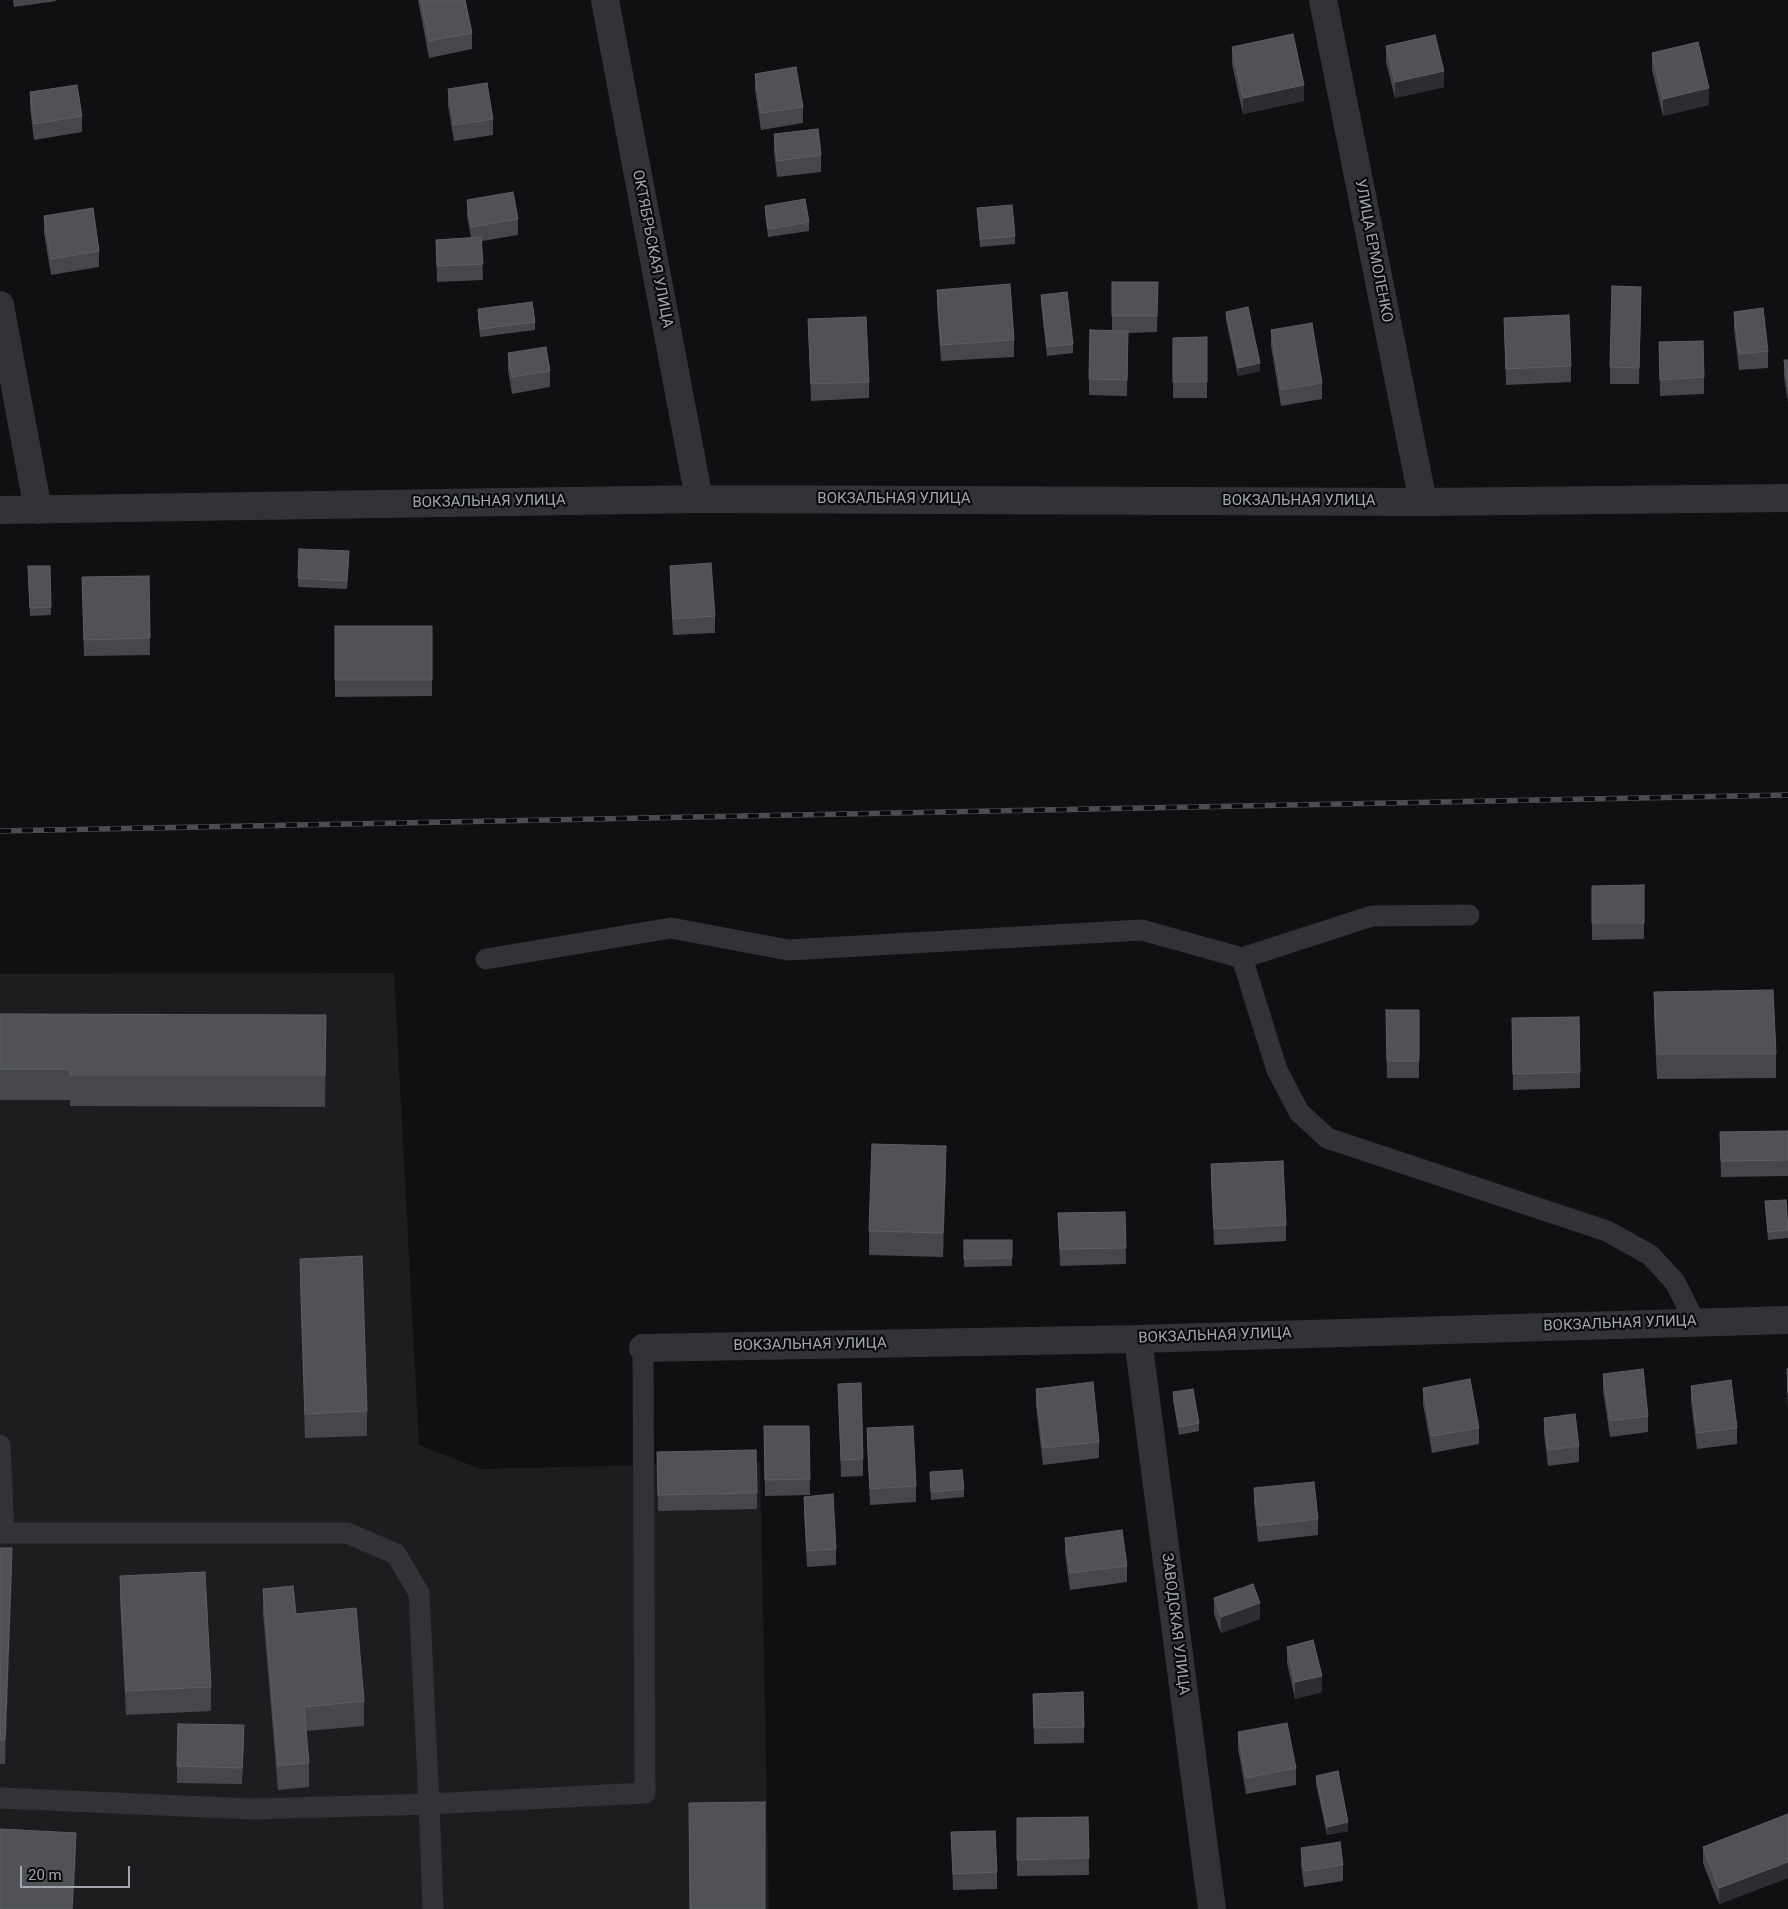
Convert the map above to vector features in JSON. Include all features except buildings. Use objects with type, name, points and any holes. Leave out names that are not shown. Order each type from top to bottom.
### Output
[{"type":"street","name":"ОКТЯБРЬСКАЯ УЛИЦА","points":[[605,0],[699,499]]},
{"type":"street","name":"УЛИЦА ЕРМОЛЕНКО","points":[[1323,0],[1423,502]]},
{"type":"street","points":[[0,304],[38,510]]},
{"type":"street","name":"ВОКЗАЛЬНАЯ УЛИЦА","points":[[0,510],[699,499],[1423,502],[1788,498]]},
{"type":"street","name":"ВОКЗАЛЬНАЯ УЛИЦА","points":[[642,1348],[1138,1339],[1788,1320]]},
{"type":"street","name":"ЗАВОДСКАЯ УЛИЦА","points":[[1138,1339],[1212,1909]]},
{"type":"lane","points":[[486,959],[671,928],[788,950],[1142,930],[1242,958],[1372,916],[1469,915]]},
{"type":"lane","points":[[1242,958],[1276,1070],[1299,1112],[1327,1138],[1607,1231],[1650,1255],[1675,1282],[1696,1322]]},
{"type":"lane","points":[[0,1798],[252,1809],[429,1804],[645,1792],[642,1348]]},
{"type":"lane","points":[[0,1446],[2,1533],[347,1533],[396,1554],[419,1593],[434,1909]]},
{"type":"shaded area","points":[[394,973],[419,1445],[481,1469],[760,1462],[769,1909],[0,1909],[0,974]]},
{"type":"railway","points":[[0,831],[1788,795]]}]
